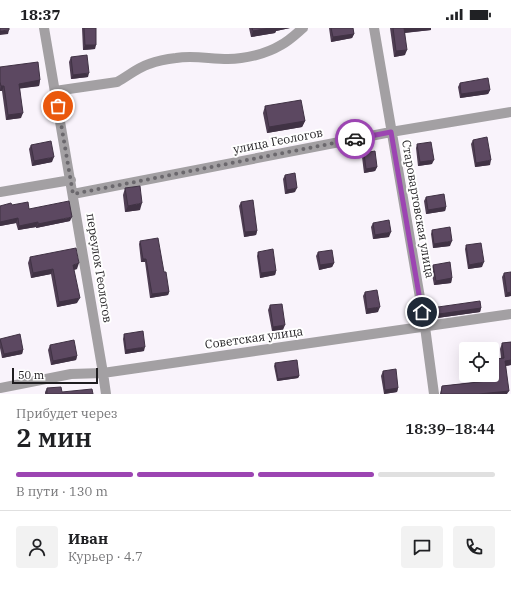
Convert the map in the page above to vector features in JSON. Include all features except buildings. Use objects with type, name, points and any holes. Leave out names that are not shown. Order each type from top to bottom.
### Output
[{"type":"street","name":"переулок Геологов","points":[[44,28],[71,180],[106,394]]},
{"type":"street","points":[[55,91],[116,82],[148,64],[185,56],[228,59],[255,55],[270,51],[280,46],[303,28]]},
{"type":"street","name":"Старовартовская улица","points":[[374,28],[425,327],[434,394]]},
{"type":"street","name":"улица Геологов","points":[[73,194],[391,132],[511,112]]},
{"type":"street","points":[[0,192],[71,180]]},
{"type":"street","name":"Советская улица","points":[[0,388],[71,374],[103,373],[511,314]]},
{"type":"way so far","points":[[58,106],[73,194],[355,139]]},
{"type":"route","points":[[355,139],[391,132],[422,312]]}]
